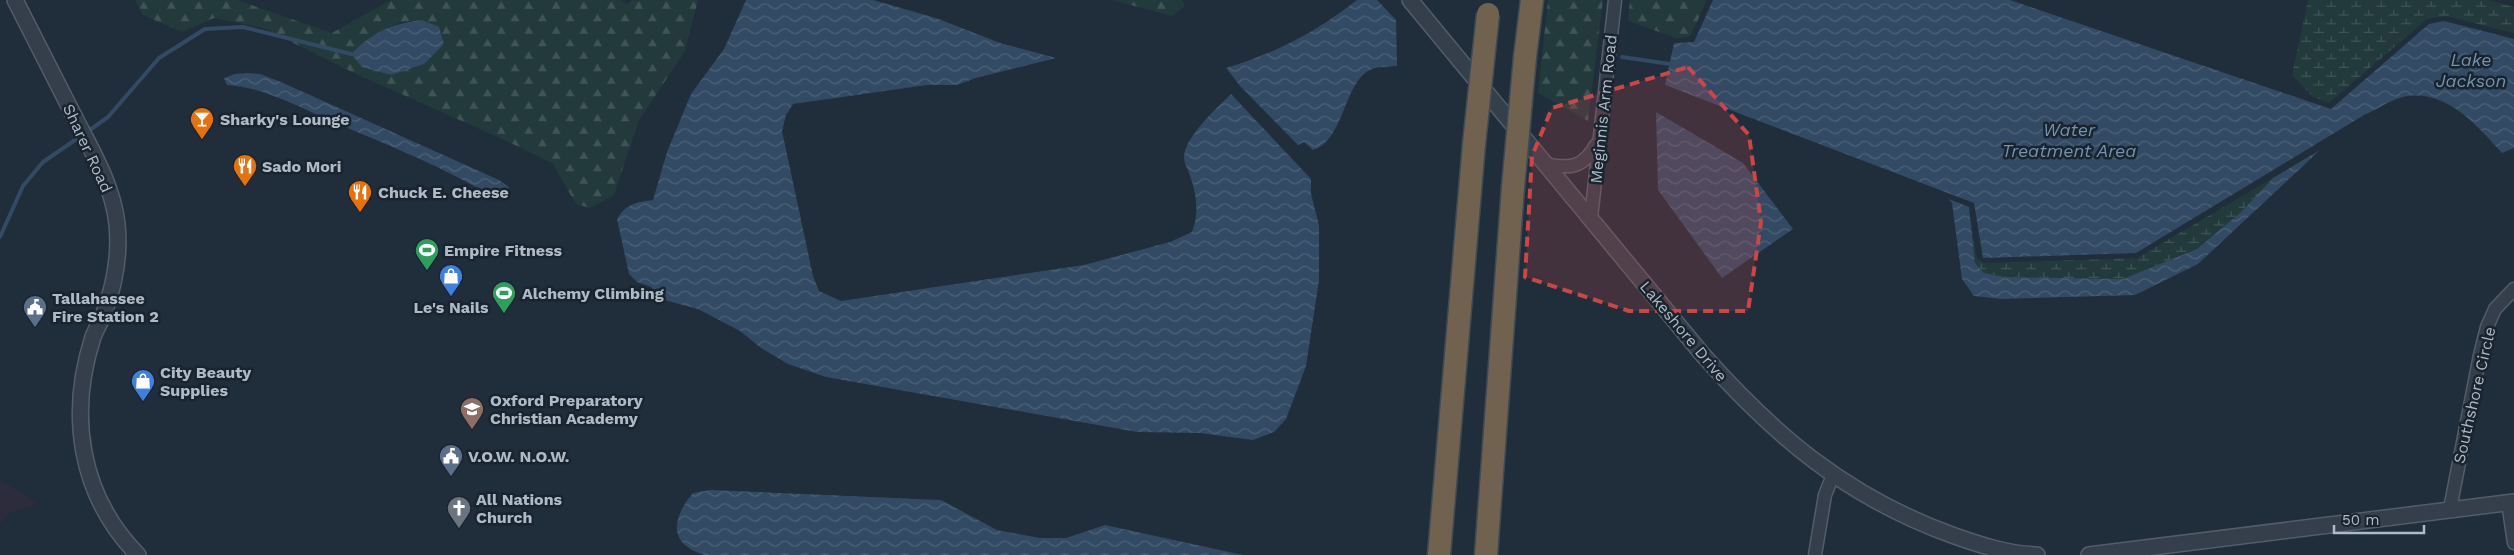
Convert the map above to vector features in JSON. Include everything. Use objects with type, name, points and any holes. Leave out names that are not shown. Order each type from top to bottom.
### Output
[{"type":"highway","points":[[1486,555],[1513,187],[1532,0]]},
{"type":"highway","points":[[1439,555],[1474,144],[1489,7]]},
{"type":"street","name":"Sharer Road","points":[[15,0],[98,162],[112,201],[116,221],[117,256],[112,288],[94,335],[82,376],[79,413],[81,437],[89,474],[109,518],[138,555]]},
{"type":"street","name":"Lakeshore Drive","points":[[1410,0],[1703,355],[1742,399],[1798,449],[1833,475],[1882,504],[1935,529],[1985,546],[2037,555]]},
{"type":"street","name":"Meginnis Arm Road","points":[[1591,218],[1615,0]]},
{"type":"street","points":[[1546,164],[1564,167],[1579,164],[1590,157],[1598,141]]},
{"type":"street","name":"Southshore Circle","points":[[2450,509],[2487,327],[2495,309],[2514,289]]},
{"type":"street","points":[[1815,555],[1824,494],[1833,475]]},
{"type":"street","points":[[2090,555],[2511,502],[2514,543]]},
{"type":"highlighted area","points":[[1688,67],[1749,135],[1761,222],[1748,311],[1629,311],[1525,277],[1532,156],[1552,108]]},
{"type":"shaded area","points":[[0,480],[38,504],[8,513],[0,524]]},
{"type":"green space","points":[[135,0],[237,0],[332,33],[391,0],[621,0],[627,5],[632,0],[698,0],[685,51],[639,120],[614,195],[590,208],[576,204],[552,163],[354,73],[263,28],[214,18],[182,32],[143,15]],"holes":[[[422,20],[367,38],[401,22]]]},
{"type":"green space","points":[[1112,0],[1182,0],[1185,6],[1172,16]]},
{"type":"green space","points":[[1548,0],[1603,0],[1588,121],[1538,93]]},
{"type":"green space","points":[[1630,0],[1705,0],[1706,2],[1690,37],[1676,38],[1628,21]]},
{"type":"green space","points":[[2308,0],[2489,0],[2514,7],[2514,33],[2446,16],[2427,19],[2329,103],[2313,97],[2292,75]]},
{"type":"green space","points":[[2273,178],[2241,212],[2197,249],[2123,279],[2004,277],[1984,273],[1975,263],[1970,217],[1977,258],[1984,263],[2137,258]]},
{"type":"water","points":[[746,0],[873,0],[936,18],[1000,43],[1056,58],[976,78],[957,85],[927,85],[793,104],[786,115],[782,131],[813,276],[819,291],[841,301],[1084,265],[1170,242],[1192,232],[1196,218],[1196,197],[1184,160],[1185,150],[1202,123],[1231,94],[1311,179],[1311,194],[1319,225],[1319,280],[1306,366],[1286,419],[1274,432],[1253,440],[1200,433],[1137,432],[826,377],[788,364],[761,348],[740,331],[698,309],[657,298],[651,287],[637,282],[629,274],[617,219],[628,207],[653,200],[667,152],[691,94],[724,49]]},
{"type":"water","points":[[1357,0],[1377,0],[1396,20],[1397,66],[1373,69],[1361,77],[1354,86],[1338,124],[1323,144],[1313,150],[1304,142],[1298,145],[1240,86],[1226,68],[1262,56],[1311,32]]},
{"type":"water","name":"Water Treatment Area","points":[[1713,0],[2010,0],[2331,109],[2429,24],[2444,21],[2514,39],[2514,148],[2502,153],[2471,121],[2446,103],[2433,98],[2419,96],[2403,97],[2364,115],[2136,253],[1983,258],[1974,203],[1665,85],[1674,43],[1694,42]]},
{"type":"water","points":[[422,20],[439,27],[444,44],[424,64],[391,75],[362,67],[351,54],[366,40],[383,30],[411,21]]},
{"type":"water","points":[[235,74],[260,74],[281,82],[499,180],[508,186],[510,194],[507,198],[498,200],[479,188],[418,158],[282,99],[255,90],[227,85],[224,78]]},
{"type":"water","points":[[1656,112],[1743,163],[1793,229],[1722,278],[1658,190]]},
{"type":"water","points":[[2320,150],[2198,264],[2135,295],[2001,299],[1974,296],[1962,279],[1952,203],[1949,199],[1969,207],[1975,263],[1984,273],[2004,277],[2123,279],[2197,249],[2241,212],[2273,178]]},
{"type":"water","points":[[710,490],[941,500],[997,530],[1040,538],[1066,538],[1105,525],[1243,555],[705,555],[684,544],[679,537],[677,529],[681,512],[693,493]]},
{"type":"waterway","points":[[87,132],[108,117],[159,58],[205,29],[243,27],[351,54]]},
{"type":"waterway","points":[[1622,57],[1670,64]]},
{"type":"waterway","points":[[0,237],[23,186],[43,162],[81,136]]},
{"type":"place","name":"Sharky's Lounge","points":[[202,140]]},
{"type":"place","name":"Sado Mori","points":[[245,187]]},
{"type":"place","name":"Chuck E. Cheese","points":[[360,213]]},
{"type":"place","name":"Empire Fitness","points":[[427,271]]},
{"type":"place","name":"Le's Nails","points":[[451,297]]},
{"type":"place","name":"Alchemy Climbing","points":[[504,314]]},
{"type":"place","name":"Tallahassee Fire Station 2","points":[[35,328]]},
{"type":"place","name":"City Beauty Supplies","points":[[143,402]]},
{"type":"place","name":"Oxford Preparatory Christian Academy","points":[[472,430]]},
{"type":"place","name":"V.O.W. N.O.W.","points":[[451,477]]},
{"type":"place","name":"All Nations Church","points":[[459,529]]},
{"type":"water label","name":"Lake Jackson","points":[[2471,70]]}]
